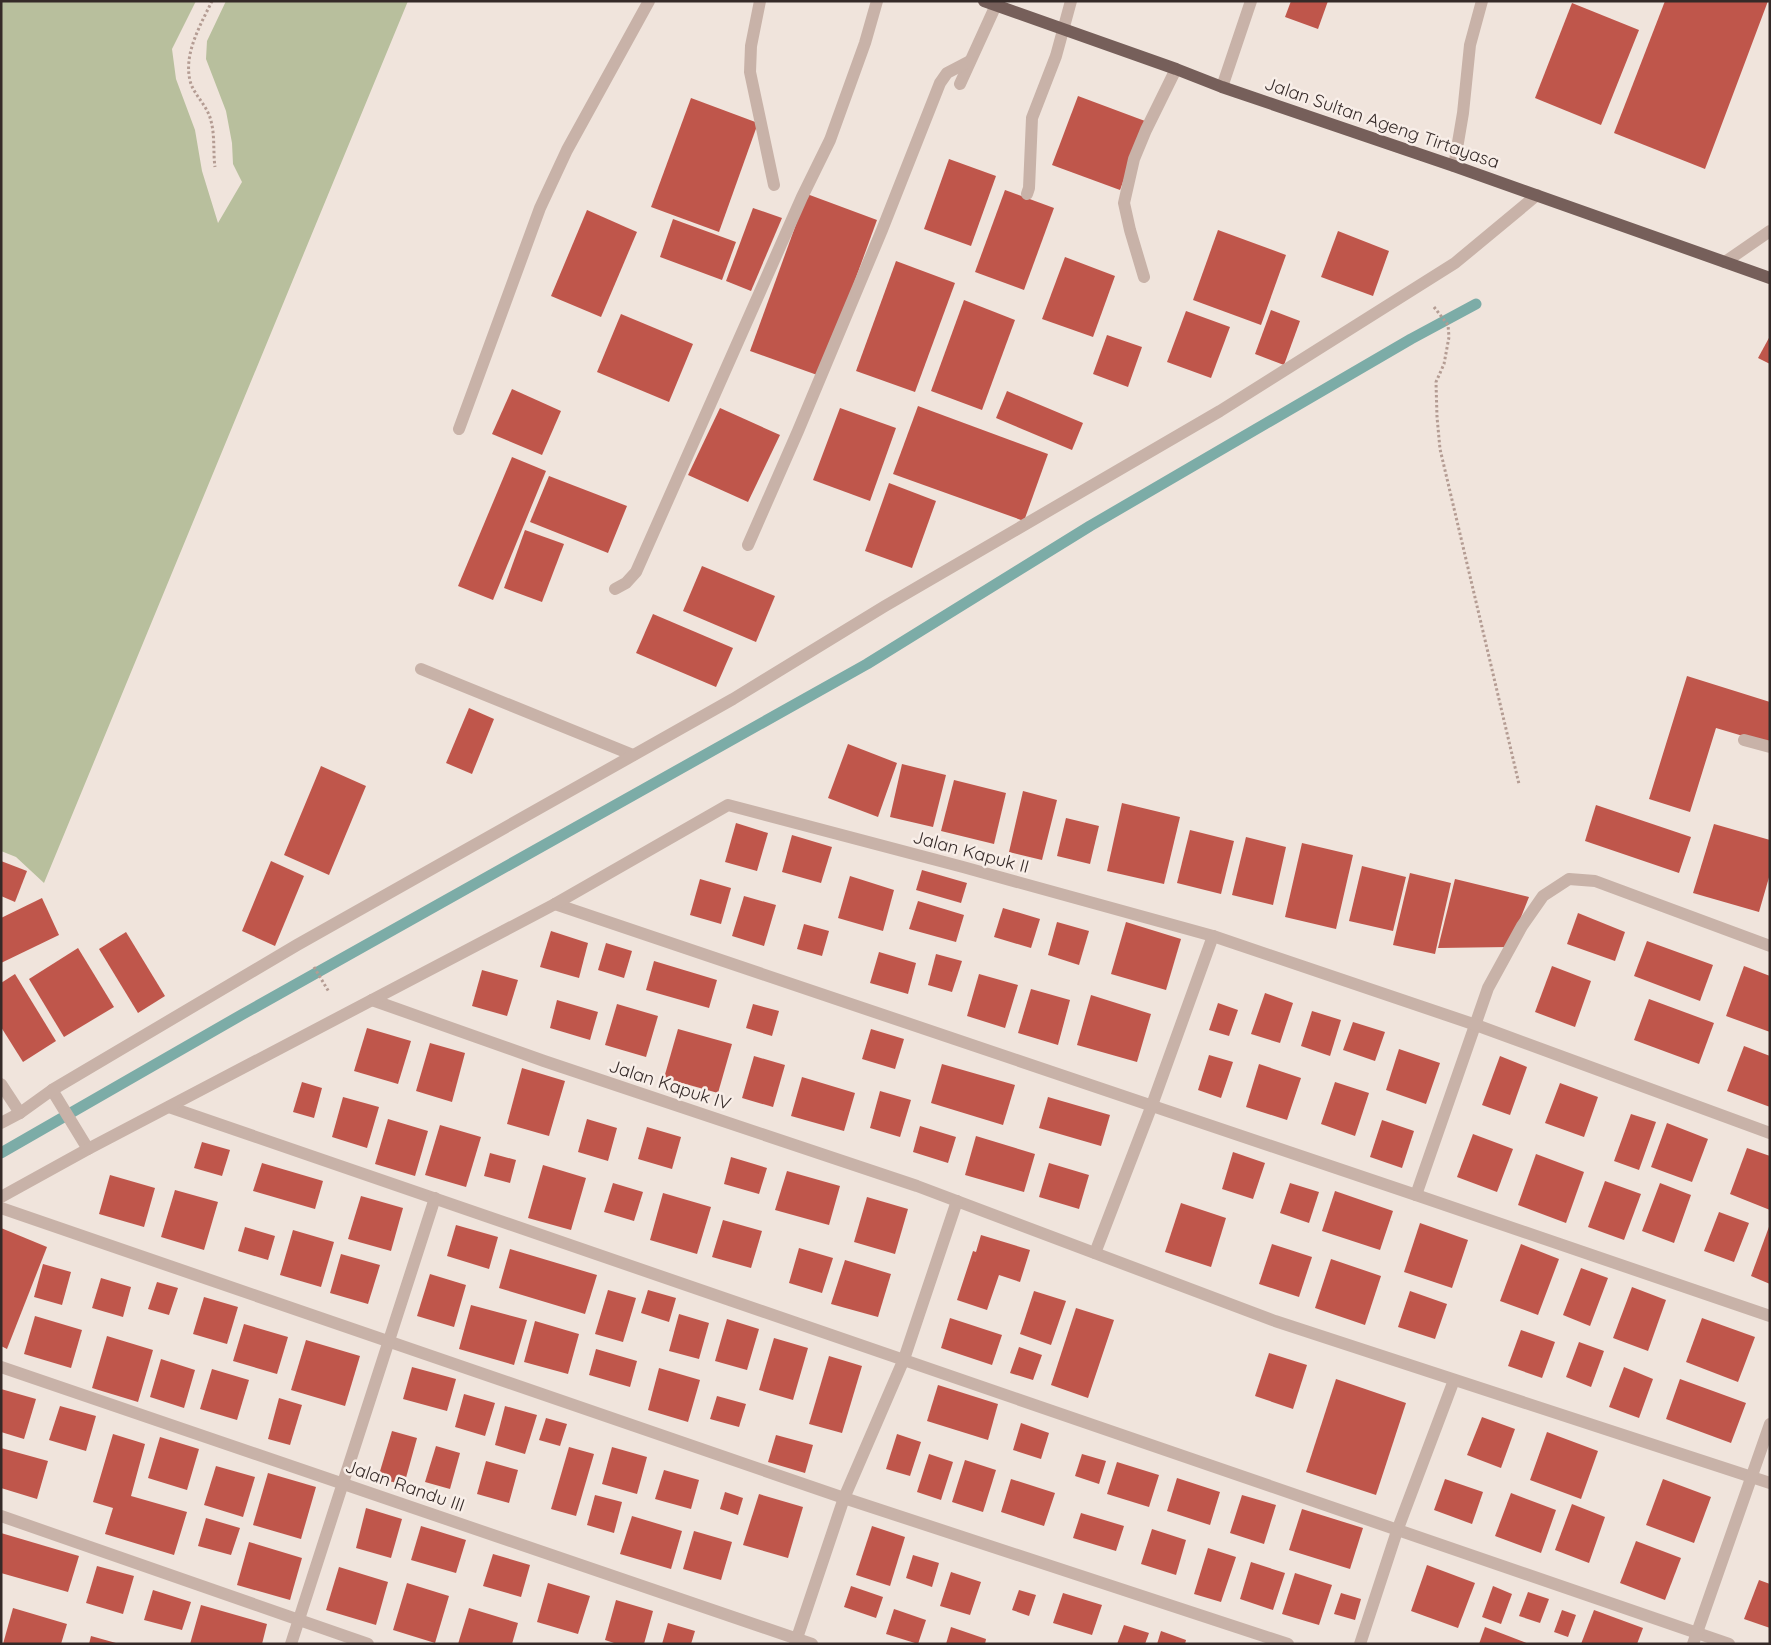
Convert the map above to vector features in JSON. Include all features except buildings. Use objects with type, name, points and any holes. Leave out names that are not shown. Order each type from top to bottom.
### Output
[{"type":"main road","name":"Jalan Sultan Ageng Tirtayasa","points":[[990,3],[1176,68],[1222,87],[1538,195],[1768,277]]},
{"type":"street","points":[[459,429],[540,208],[567,150],[649,1]]},
{"type":"street","points":[[760,1],[751,46],[750,72],[774,185]]},
{"type":"street","points":[[616,589],[626,583],[636,572],[802,197],[830,140],[865,43],[877,1]]},
{"type":"street","points":[[1027,194],[1029,188],[1032,118],[1056,56],[1071,1]]},
{"type":"street","points":[[1222,87],[1251,1]]},
{"type":"street","points":[[1454,166],[1470,45],[1482,1]]},
{"type":"street","points":[[960,84],[986,25],[990,3]]},
{"type":"street","points":[[748,545],[882,230],[940,83],[947,74],[973,55]]},
{"type":"street","points":[[1144,277],[1124,203],[1134,159],[1176,68]]},
{"type":"street","points":[[1,1123],[54,1094],[297,945],[733,699],[885,606],[1220,411],[1417,288],[1455,262],[1538,195]]},
{"type":"street","points":[[1725,262],[1770,231]]},
{"type":"street","points":[[421,669],[633,755]]},
{"type":"street","points":[[1744,740],[1770,747]]},
{"type":"street","name":"Jalan Kapuk II","points":[[555,904],[720,809],[728,805],[735,806],[769,817],[954,865],[1213,936],[1476,1025],[1770,1133]]},
{"type":"street","points":[[1416,1195],[1488,988],[1522,926],[1543,896],[1569,879],[1595,881],[1770,946]]},
{"type":"street","points":[[1,1197],[88,1149],[555,904],[1770,1316]]},
{"type":"street","points":[[1095,1253],[1152,1105],[1213,936]]},
{"type":"street","name":"Jalan Kapuk IV","points":[[372,1000],[544,1061],[917,1186],[1275,1321],[1770,1483]]},
{"type":"street","points":[[1,1084],[20,1113]]},
{"type":"street","points":[[54,1094],[88,1149]]},
{"type":"street","points":[[169,1107],[1398,1531],[1694,1638],[1729,1644]]},
{"type":"street","points":[[291,1644],[436,1198]]},
{"type":"street","points":[[796,1641],[844,1498],[904,1359],[957,1202]]},
{"type":"street","points":[[1,1208],[844,1498],[1288,1644]]},
{"type":"street","name":"Jalan Randu III","points":[[1,1367],[343,1483],[796,1641],[812,1644]]},
{"type":"street","points":[[1360,1644],[1398,1531],[1454,1380]]},
{"type":"street","points":[[1694,1638],[1770,1424]]},
{"type":"street","points":[[1,1516],[368,1644]]},
{"type":"path","points":[[212,1],[198,32],[188,62],[192,86],[203,102],[211,121],[215,167]]},
{"type":"path","points":[[1433,306],[1448,324],[1449,337],[1448,348],[1436,382],[1440,450],[1520,784]]},
{"type":"path","points":[[312,964],[332,996]]},
{"type":"green space","points":[[1,1],[196,1],[172,49],[176,79],[195,130],[202,171],[218,223],[242,182],[233,164],[232,143],[226,111],[206,59],[207,41],[226,1],[408,1],[44,883],[16,857],[1,851]]},
{"type":"waterway","points":[[1,1153],[243,1014],[867,664],[1090,526],[1411,339],[1476,304]]}]
